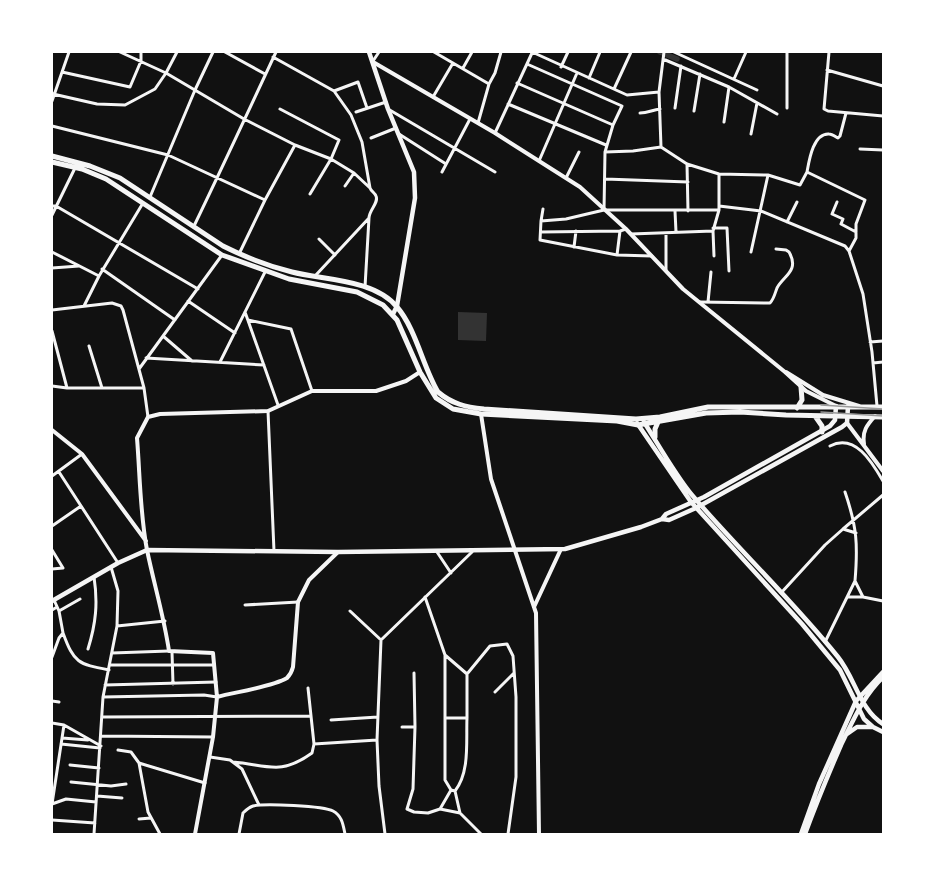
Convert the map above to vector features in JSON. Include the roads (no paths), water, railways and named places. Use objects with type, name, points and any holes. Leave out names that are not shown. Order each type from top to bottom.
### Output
[{"type":"main road","points":[[368,52],[373,61],[388,109],[414,172],[415,198],[397,306],[393,314]]},
{"type":"main road","points":[[52,156],[105,170],[150,197],[223,246],[239,254],[291,272],[357,283],[381,295],[397,306],[414,337],[438,392],[454,402],[466,407],[646,424],[726,412],[883,417]]},
{"type":"main road","points":[[52,162],[74,168],[106,180],[222,255],[265,272],[296,280],[357,292],[382,304],[393,314],[428,388],[444,404],[460,411],[481,414],[637,422],[643,419],[708,407],[880,407]]},
{"type":"main road","points":[[797,408],[802,400],[801,387]]},
{"type":"main road","points":[[662,519],[666,514],[692,503],[822,432],[830,426],[836,416],[836,406]]},
{"type":"main road","points":[[53,601],[118,563],[147,550],[274,552],[472,552],[561,549],[641,527],[662,519],[669,520],[696,508],[847,423],[848,406]]},
{"type":"main road","points":[[815,416],[820,420],[822,432]]},
{"type":"main road","points":[[643,419],[686,486],[697,500],[840,658],[872,715],[883,724]]},
{"type":"main road","points":[[637,422],[692,503],[802,624],[840,670],[864,719],[873,727],[883,732]]},
{"type":"main road","points":[[655,437],[655,429],[658,422]]},
{"type":"main road","points":[[801,834],[819,784],[856,701],[868,686],[883,672]]},
{"type":"main road","points":[[805,834],[821,789],[859,708],[868,693],[883,677]]},
{"type":"main road","points":[[856,686],[868,686]]},
{"type":"main road","points":[[848,719],[851,718],[853,721]]},
{"type":"main road","points":[[847,734],[857,727],[873,727]]},
{"type":"street","points":[[52,101],[53,94],[69,52]]},
{"type":"street","points":[[120,52],[166,73],[244,119],[295,145],[331,159],[354,173],[370,188],[377,197],[377,201],[369,212],[365,287]]},
{"type":"street","points":[[62,72],[130,87],[140,61],[141,52]]},
{"type":"street","points":[[53,94],[98,104],[125,105],[154,90],[166,73],[177,52]]},
{"type":"street","points":[[150,197],[195,90],[213,52]]},
{"type":"street","points":[[225,52],[265,74]]},
{"type":"street","points":[[194,226],[276,52]]},
{"type":"street","points":[[379,52],[373,61],[495,133],[580,187],[631,234],[684,289],[785,372],[801,387],[817,398],[836,406]]},
{"type":"street","points":[[434,52],[489,84]]},
{"type":"street","points":[[441,56],[443,52]]},
{"type":"street","points":[[463,68],[472,52]]},
{"type":"street","points":[[478,124],[489,84],[495,73],[501,52]]},
{"type":"street","points":[[495,133],[532,52],[561,67],[627,95],[659,92]]},
{"type":"street","points":[[561,67],[568,52]]},
{"type":"street","points":[[588,78],[600,52]]},
{"type":"street","points":[[614,89],[631,52]]},
{"type":"street","points":[[661,147],[659,92],[664,52]]},
{"type":"street","points":[[674,52],[757,90]]},
{"type":"street","points":[[734,79],[746,52]]},
{"type":"street","points":[[787,52],[787,108]]},
{"type":"street","points":[[829,52],[824,109],[828,111],[883,116]]},
{"type":"street","points":[[274,57],[334,91],[351,115],[362,142],[370,188]]},
{"type":"street","points":[[664,58],[729,87],[777,114]]},
{"type":"street","points":[[433,97],[453,63]]},
{"type":"street","points":[[527,64],[622,106],[606,145],[604,210]]},
{"type":"street","points":[[675,108],[681,66]]},
{"type":"street","points":[[827,70],[883,86]]},
{"type":"street","points":[[539,161],[577,73]]},
{"type":"street","points":[[694,111],[700,74]]},
{"type":"street","points":[[334,91],[358,82],[367,108]]},
{"type":"street","points":[[517,83],[613,125]]},
{"type":"street","points":[[724,122],[729,87]]},
{"type":"street","points":[[356,112],[386,102]]},
{"type":"street","points":[[751,134],[758,103]]},
{"type":"street","points":[[508,104],[555,125],[606,145]]},
{"type":"street","points":[[280,109],[338,140],[331,159],[310,194]]},
{"type":"street","points":[[388,109],[495,172]]},
{"type":"street","points":[[640,113],[649,113],[652,110],[660,109]]},
{"type":"street","points":[[605,152],[633,151],[661,147],[687,164],[719,174],[768,175],[800,185],[807,172],[812,150],[818,140],[822,136],[829,134],[838,138],[840,136],[846,112]]},
{"type":"street","points":[[442,172],[470,119]]},
{"type":"street","points":[[52,126],[168,155],[265,200]]},
{"type":"street","points":[[371,138],[397,131],[446,164]]},
{"type":"street","points":[[239,254],[265,200],[295,145]]},
{"type":"street","points":[[860,149],[883,150]]},
{"type":"street","points":[[566,178],[579,152]]},
{"type":"street","points":[[687,164],[688,211]]},
{"type":"street","points":[[52,215],[54,206],[74,168]]},
{"type":"street","points":[[807,172],[865,200],[856,224],[856,238],[848,251]]},
{"type":"street","points":[[345,186],[354,173]]},
{"type":"street","points":[[714,256],[713,230],[719,210],[719,174]]},
{"type":"street","points":[[752,252],[768,175]]},
{"type":"street","points":[[604,179],[688,182]]},
{"type":"street","points":[[787,222],[797,202]]},
{"type":"street","points":[[837,202],[832,214],[843,219],[841,224],[856,232]]},
{"type":"street","points":[[84,306],[102,269],[143,203]]},
{"type":"street","points":[[54,206],[198,289]]},
{"type":"street","points":[[719,206],[761,211],[845,246],[863,294],[880,407]]},
{"type":"street","points":[[543,209],[540,240],[617,255],[652,256]]},
{"type":"street","points":[[541,221],[566,219],[604,210],[719,210]]},
{"type":"street","points":[[675,211],[676,232]]},
{"type":"street","points":[[315,276],[369,218]]},
{"type":"street","points":[[631,234],[727,228],[729,271]]},
{"type":"street","points":[[541,232],[626,230]]},
{"type":"street","points":[[574,247],[576,231]]},
{"type":"street","points":[[617,255],[620,231]]},
{"type":"street","points":[[666,233],[666,270]]},
{"type":"street","points":[[319,239],[335,255]]},
{"type":"street","points":[[700,302],[770,303],[778,286],[790,275],[791,267],[789,252],[786,250],[776,249]]},
{"type":"street","points":[[52,252],[99,276]]},
{"type":"street","points":[[139,369],[222,255]]},
{"type":"street","points":[[52,268],[79,266]]},
{"type":"street","points":[[102,269],[175,320]]},
{"type":"street","points":[[220,362],[265,272]]},
{"type":"street","points":[[708,302],[711,272]]},
{"type":"street","points":[[188,302],[235,333]]},
{"type":"street","points":[[52,310],[112,303],[120,306],[123,310],[144,388],[148,417],[137,438],[146,541],[158,600],[165,621],[171,651],[173,684]]},
{"type":"street","points":[[245,312],[278,405]]},
{"type":"street","points":[[248,320],[291,329],[312,391]]},
{"type":"street","points":[[52,331],[67,388]]},
{"type":"street","points":[[162,336],[192,361]]},
{"type":"street","points":[[870,342],[883,341]]},
{"type":"street","points":[[89,346],[102,388]]},
{"type":"street","points":[[146,358],[264,365]]},
{"type":"street","points":[[873,363],[883,362]]},
{"type":"street","points":[[148,417],[174,413],[268,410],[312,391],[376,391],[406,381],[420,372]]},
{"type":"street","points":[[785,372],[823,395],[859,406]]},
{"type":"street","points":[[52,386],[67,388],[144,388]]},
{"type":"street","points":[[268,410],[274,552]]},
{"type":"street","points":[[481,414],[491,479],[536,613],[539,834]]},
{"type":"street","points":[[864,444],[863,435],[866,426],[875,416]]},
{"type":"street","points":[[847,423],[883,471]]},
{"type":"street","points":[[52,430],[82,454],[146,541]]},
{"type":"street","points":[[830,446],[838,442],[848,442],[856,447],[867,457],[883,481]]},
{"type":"street","points":[[52,476],[82,454]]},
{"type":"street","points":[[59,472],[118,563]]},
{"type":"street","points":[[825,642],[855,581],[858,553],[856,533],[854,520],[845,492]]},
{"type":"street","points":[[781,593],[825,545],[883,495]]},
{"type":"street","points":[[52,526],[81,506]]},
{"type":"street","points":[[843,529],[856,533]]},
{"type":"street","points":[[534,607],[561,549]]},
{"type":"street","points":[[52,550],[63,568],[52,570]]},
{"type":"street","points":[[103,697],[217,697],[270,684],[286,678],[291,674],[293,667],[298,602],[309,580],[338,552]]},
{"type":"street","points":[[437,552],[451,573]]},
{"type":"street","points":[[385,834],[379,786],[377,740],[381,640],[472,552]]},
{"type":"street","points":[[94,834],[103,697],[117,626],[118,591],[111,567]]},
{"type":"street","points":[[88,649],[96,623],[98,597],[94,577]]},
{"type":"street","points":[[855,581],[863,597]]},
{"type":"street","points":[[425,597],[444,655],[445,780],[450,790]]},
{"type":"street","points":[[848,597],[863,597],[883,601]]},
{"type":"street","points":[[59,611],[80,599]]},
{"type":"street","points":[[53,601],[59,611],[63,634],[73,657],[81,663],[109,670]]},
{"type":"street","points":[[245,604],[298,602]]},
{"type":"street","points":[[52,610],[57,607]]},
{"type":"street","points":[[350,611],[381,640]]},
{"type":"street","points":[[117,626],[165,621]]},
{"type":"street","points":[[52,657],[59,638],[63,634]]},
{"type":"street","points":[[455,791],[462,782],[466,758],[467,674],[490,646],[507,644],[513,656],[516,777],[508,834]]},
{"type":"street","points":[[112,653],[171,651],[213,652],[217,697],[210,757],[195,834]]},
{"type":"street","points":[[444,655],[467,674]]},
{"type":"street","points":[[110,665],[214,665]]},
{"type":"street","points":[[495,692],[514,673]]},
{"type":"street","points":[[414,674],[415,727],[413,789],[407,808],[414,812],[428,813],[440,809],[460,813]]},
{"type":"street","points":[[105,685],[216,682]]},
{"type":"street","points":[[210,757],[274,768],[285,767],[302,760],[312,753],[314,744],[308,688]]},
{"type":"street","points":[[52,701],[59,702]]},
{"type":"street","points":[[102,717],[311,716]]},
{"type":"street","points":[[331,720],[378,716]]},
{"type":"street","points":[[445,718],[467,718]]},
{"type":"street","points":[[52,723],[64,725],[100,747]]},
{"type":"street","points":[[64,725],[52,804],[66,799],[96,802]]},
{"type":"street","points":[[402,727],[415,727]]},
{"type":"street","points":[[101,736],[213,737]]},
{"type":"street","points":[[62,738],[90,740]]},
{"type":"street","points":[[314,744],[377,740]]},
{"type":"street","points":[[61,744],[100,747]]},
{"type":"street","points":[[118,750],[131,752],[139,763],[148,812],[160,834]]},
{"type":"street","points":[[233,762],[242,769],[259,805]]},
{"type":"street","points":[[139,763],[205,783]]},
{"type":"street","points":[[70,765],[99,768]]},
{"type":"street","points":[[71,782],[111,786],[126,784]]},
{"type":"street","points":[[450,790],[455,791]]},
{"type":"street","points":[[440,809],[450,790]]},
{"type":"street","points":[[455,791],[460,813],[481,834]]},
{"type":"street","points":[[97,796],[122,798]]},
{"type":"street","points":[[239,834],[243,813],[252,806],[259,805],[298,806],[332,810],[342,818],[345,834]]},
{"type":"street","points":[[139,819],[151,818]]},
{"type":"street","points":[[52,820],[95,822]]},
{"type":"waterway","points":[[660,52],[677,59]]},
{"type":"railway","points":[[821,405],[883,409]]},
{"type":"railway","points":[[821,412],[883,416]]}]
